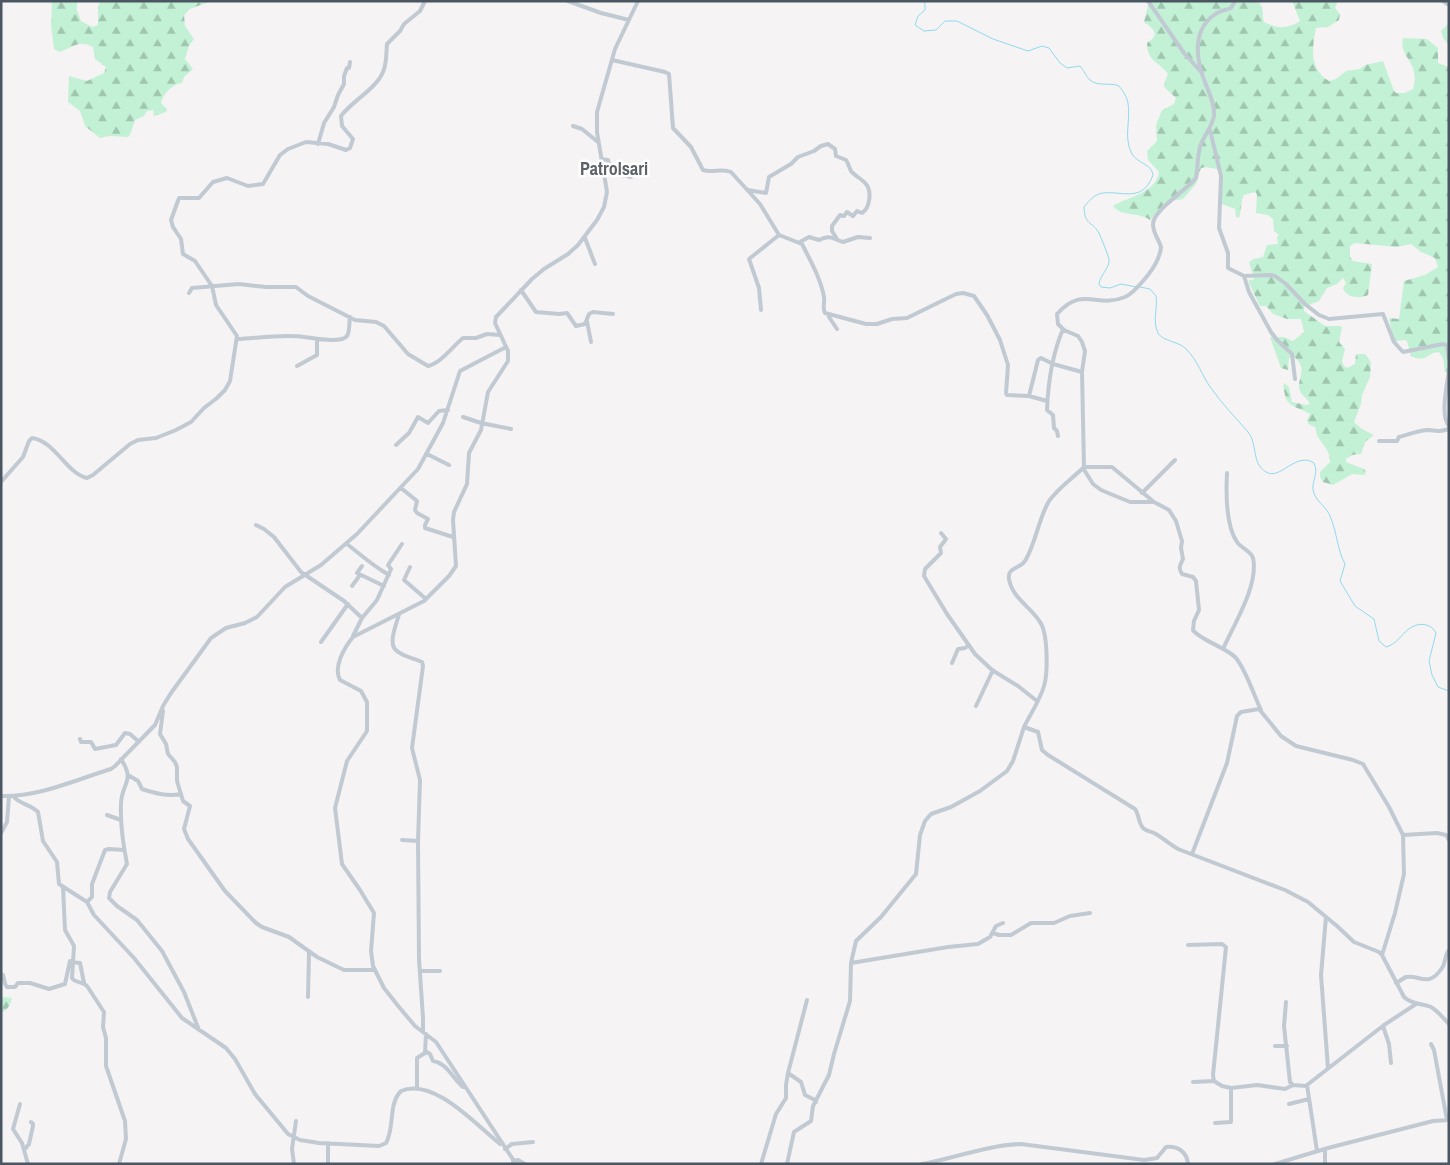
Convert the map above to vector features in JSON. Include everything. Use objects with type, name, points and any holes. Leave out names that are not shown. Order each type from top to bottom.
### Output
[{"type":"street","points":[[1,482],[23,457],[32,438],[42,442],[54,451],[77,474],[88,478],[134,442],[156,438],[191,422],[225,390],[231,377],[237,339],[236,334],[216,305],[212,286],[196,262],[185,256],[182,252],[181,240],[171,220],[178,198],[199,198],[212,183],[228,178],[248,186],[263,184],[285,150],[306,142],[328,144],[346,150],[350,148],[353,139],[342,126],[341,116],[379,79],[386,64],[387,44],[404,24],[420,11],[425,1]]},
{"type":"street","points":[[568,1],[601,13],[629,20]]},
{"type":"street","points":[[349,642],[355,635],[419,604],[449,576],[456,566],[453,537],[454,512],[468,479],[469,453],[479,434],[488,392],[508,361],[506,346],[495,323],[496,317],[514,296],[544,269],[573,250],[585,238],[606,203],[607,192],[596,125],[597,112],[618,43],[638,1]]},
{"type":"street","points":[[1148,1],[1184,53],[1202,74]]},
{"type":"street","points":[[1154,502],[1130,502],[1101,490],[1094,484],[1084,468],[1082,372],[1085,352],[1082,342],[1076,334],[1063,329],[1056,321],[1057,314],[1072,301],[1082,298],[1097,301],[1126,296],[1144,280],[1154,266],[1161,252],[1160,243],[1154,234],[1153,221],[1166,205],[1196,178],[1200,148],[1209,132],[1214,114],[1210,92],[1202,74],[1198,58],[1197,46],[1199,36],[1209,19],[1215,14],[1233,7],[1235,1]]},
{"type":"street","points":[[612,60],[668,73],[674,128],[691,147],[701,167],[707,172],[728,170],[767,213],[780,235],[800,242],[815,270],[821,287],[824,297],[823,311],[828,314],[872,324],[892,319],[908,318],[956,294],[963,293],[974,296],[988,315],[1000,340],[1008,365],[1007,395],[1029,396],[1047,401]]},
{"type":"street","points":[[318,144],[324,123],[334,107],[344,84],[344,76],[347,68],[350,68],[350,62]]},
{"type":"street","points":[[573,126],[582,128],[598,142]]},
{"type":"street","points":[[1210,127],[1221,176],[1219,228],[1228,253],[1228,267],[1230,270],[1244,276],[1275,276],[1286,284],[1305,304],[1319,315],[1329,319],[1381,314],[1385,318],[1394,342],[1400,350],[1407,352],[1443,344],[1447,346],[1449,359]]},
{"type":"street","points":[[748,190],[766,193],[769,177],[798,157],[814,152],[821,146],[828,144],[835,149],[836,156],[846,160],[851,171],[867,185],[869,193],[868,206],[865,211],[862,213],[857,211],[853,216],[847,212],[844,216],[840,215],[832,229],[837,238],[843,242],[859,237],[870,238]]},
{"type":"street","points":[[601,160],[608,160],[610,170],[613,172],[631,177]]},
{"type":"street","points":[[761,310],[759,288],[748,259],[780,235]]},
{"type":"street","points":[[800,242],[809,238],[820,240],[826,237],[837,238]]},
{"type":"street","points":[[585,238],[595,264]]},
{"type":"street","points":[[1244,276],[1249,292],[1271,332],[1292,354],[1295,379]]},
{"type":"street","points":[[189,293],[192,288],[239,284],[266,287],[296,287],[308,296],[354,320],[376,322],[384,326],[408,354],[430,366],[448,353],[463,338],[476,338],[487,334],[500,335]]},
{"type":"street","points":[[522,290],[538,312],[567,313],[574,325],[577,326],[584,324],[589,314],[593,312],[613,314]]},
{"type":"street","points":[[828,314],[837,329]]},
{"type":"street","points":[[237,339],[298,336],[316,339],[344,338],[348,333],[350,317]]},
{"type":"street","points":[[587,320],[591,342]]},
{"type":"street","points":[[1058,436],[1054,428],[1054,415],[1047,411],[1047,401],[1048,380],[1056,345],[1063,329]]},
{"type":"street","points":[[297,366],[317,355],[316,339]]},
{"type":"street","points":[[1,796],[12,797],[58,786],[109,769],[121,759],[155,725],[163,706],[211,638],[226,628],[245,623],[257,617],[285,588],[307,574],[346,544],[401,488],[418,468],[440,430],[460,371],[506,346]]},
{"type":"street","points":[[1029,396],[1039,358],[1082,372]]},
{"type":"street","points":[[1378,441],[1396,441],[1399,437],[1429,430],[1434,432],[1449,427],[1445,423],[1444,410],[1449,372]]},
{"type":"street","points":[[396,445],[409,433],[418,418],[428,423],[439,411],[448,410]]},
{"type":"street","points":[[463,417],[511,429]]},
{"type":"street","points":[[427,454],[449,465]]},
{"type":"street","points":[[1142,493],[1174,460]]},
{"type":"street","points":[[787,1164],[794,1132],[811,1121],[813,1106],[829,1075],[850,1002],[851,962],[856,941],[881,917],[916,874],[920,835],[925,821],[931,814],[951,807],[982,790],[1007,771],[1013,761],[1024,727],[1045,682],[1046,646],[1041,622],[1014,592],[1009,574],[1010,571],[1024,562],[1049,502],[1069,478],[1084,468],[1111,467],[1154,502],[1169,510],[1176,521],[1182,541],[1181,548],[1184,558],[1180,565],[1180,570],[1182,574],[1193,577],[1196,581],[1199,608],[1194,621],[1194,630],[1198,636],[1224,649],[1236,658],[1260,710],[1281,736],[1296,746],[1363,764],[1403,836],[1404,874],[1395,913],[1382,955]]},
{"type":"street","points":[[1224,649],[1251,588],[1253,560],[1249,552],[1237,542],[1232,530],[1227,495],[1227,473]]},
{"type":"street","points":[[401,488],[417,501],[415,512],[428,519],[425,525],[426,528],[453,537]]},
{"type":"street","points":[[256,525],[273,536],[301,572],[307,574],[348,604],[362,618]]},
{"type":"street","points":[[940,533],[946,538],[940,547],[941,553],[925,569],[924,576],[979,659],[1037,701]]},
{"type":"street","points":[[346,544],[370,561],[373,566],[389,575]]},
{"type":"street","points":[[402,544],[388,565],[391,569],[377,600],[362,618],[338,667],[340,680],[364,694],[367,702],[368,727],[365,735],[345,764],[336,802],[342,864],[374,913],[371,958],[384,988],[415,1026],[436,1042],[514,1162],[518,1160],[525,1164]]},
{"type":"street","points":[[362,566],[357,571],[360,576],[384,586]]},
{"type":"street","points":[[410,567],[404,580],[426,599]]},
{"type":"street","points":[[352,586],[360,576]]},
{"type":"street","points":[[364,584],[367,579]]},
{"type":"street","points":[[321,642],[348,604]]},
{"type":"street","points":[[399,614],[392,642],[394,647],[397,652],[422,662],[423,666],[412,748],[420,780],[418,841],[420,971],[425,1052]]},
{"type":"street","points":[[952,663],[958,649],[966,648],[969,645]]},
{"type":"street","points":[[976,706],[993,670]]},
{"type":"street","points":[[163,706],[160,734],[166,744],[168,754],[177,767],[177,781],[183,800],[189,803],[190,806],[184,829],[187,837],[225,891],[256,923],[288,937],[309,952],[344,970],[375,970]]},
{"type":"street","points":[[1192,854],[1227,763],[1237,716],[1241,712],[1252,709],[1260,710]]},
{"type":"street","points":[[1024,727],[1038,732],[1042,750],[1135,809],[1144,829],[1154,833],[1171,845],[1285,890],[1308,902],[1354,942],[1379,952],[1404,997],[1410,1002],[1425,1005],[1436,1010],[1449,1024]]},
{"type":"street","points":[[80,739],[81,742],[91,742],[95,749],[116,745],[124,734],[128,733],[138,741]]},
{"type":"street","points":[[121,759],[128,775],[121,801],[121,820],[127,864],[110,892],[110,899],[121,910],[137,920],[162,951],[184,992],[199,1030]]},
{"type":"street","points":[[128,775],[138,781],[142,789],[166,795],[181,794]]},
{"type":"street","points":[[1,833],[7,822],[12,797]]},
{"type":"street","points":[[12,797],[31,806],[38,812],[44,841],[56,859],[58,880],[63,887],[87,902],[94,915],[134,958],[162,992],[175,1012],[226,1048],[263,1105],[288,1134],[294,1138],[328,1143],[379,1146],[386,1143],[391,1128],[396,1098],[401,1091],[417,1088],[448,1100],[504,1148]]},
{"type":"street","points":[[107,815],[121,820]]},
{"type":"street","points":[[1403,836],[1440,833],[1446,835],[1449,840]]},
{"type":"street","points":[[402,840],[418,841]]},
{"type":"street","points":[[87,902],[92,896],[92,884],[105,850],[109,848],[124,850]]},
{"type":"street","points":[[63,887],[66,930],[74,944],[72,979],[84,983]]},
{"type":"street","points":[[993,933],[1011,935],[1031,922],[1054,923],[1070,916],[1090,913]]},
{"type":"street","points":[[1326,917],[1321,975],[1328,1068]]},
{"type":"street","points":[[851,962],[978,944],[985,941],[993,933],[996,926],[1003,923]]},
{"type":"street","points":[[1,974],[7,987],[15,987],[18,983],[28,983],[49,989],[64,984],[74,944]]},
{"type":"street","points":[[1188,945],[1222,944],[1226,946],[1212,1074],[1214,1081]]},
{"type":"street","points":[[1396,983],[1406,977],[1426,980],[1433,977],[1443,968],[1444,958],[1449,950]]},
{"type":"street","points":[[308,997],[309,952]]},
{"type":"street","points":[[72,962],[80,963],[84,983],[105,1016],[103,1025],[106,1038],[106,1066],[127,1132],[119,1164]]},
{"type":"street","points":[[420,971],[440,971]]},
{"type":"street","points":[[761,1164],[776,1114],[786,1098],[788,1074],[807,1000]]},
{"type":"street","points":[[1286,1002],[1284,1026],[1292,1086]]},
{"type":"street","points":[[1193,1082],[1214,1081],[1222,1086],[1231,1088],[1257,1085],[1285,1089],[1292,1086],[1306,1086],[1383,1026],[1416,1004]]},
{"type":"street","points":[[1383,1026],[1389,1044],[1391,1063]]},
{"type":"street","points":[[1275,1164],[1317,1151],[1434,1121],[1448,1120],[1434,1050],[1431,1044]]},
{"type":"street","points":[[1275,1046],[1287,1046]]},
{"type":"street","points":[[417,1088],[417,1058],[425,1052]]},
{"type":"street","points":[[425,1052],[430,1054],[433,1061],[442,1063],[457,1082],[465,1088]]},
{"type":"street","points":[[788,1074],[801,1082],[805,1095],[816,1102]]},
{"type":"street","points":[[1306,1086],[1317,1151]]},
{"type":"street","points":[[1216,1123],[1231,1122],[1231,1088]]},
{"type":"street","points":[[1289,1104],[1309,1099]]},
{"type":"street","points":[[20,1104],[13,1129],[22,1143],[28,1164]]},
{"type":"street","points":[[294,1164],[292,1148],[296,1121]]},
{"type":"street","points":[[25,1150],[29,1144],[33,1126],[31,1122]]},
{"type":"street","points":[[504,1148],[515,1143],[533,1142]]},
{"type":"street","points":[[328,1143],[328,1164]]},
{"type":"street","points":[[922,1164],[949,1159],[1002,1144],[1021,1144],[1144,1160],[1157,1158],[1166,1147],[1173,1147],[1188,1158],[1188,1164]]},
{"type":"street","points":[[1325,1149],[1325,1164]]},
{"type":"green space","points":[[52,1],[77,1],[77,10],[81,21],[92,27],[98,25],[98,6],[101,1],[211,1],[190,9],[184,15],[185,26],[194,39],[189,46],[185,59],[193,69],[184,77],[182,83],[171,87],[164,96],[161,103],[167,109],[166,112],[154,116],[153,110],[147,111],[144,116],[135,120],[128,137],[109,136],[100,138],[85,126],[80,111],[68,102],[69,76],[87,81],[104,73],[106,67],[95,59],[93,47],[88,45],[79,44],[59,52],[54,49],[51,25]]},
{"type":"green space","points":[[1149,1],[1256,1],[1262,8],[1264,22],[1282,27],[1291,26],[1300,21],[1292,1],[1338,1],[1335,8],[1340,14],[1339,20],[1328,27],[1316,28],[1313,50],[1318,70],[1329,81],[1336,79],[1346,71],[1360,69],[1365,65],[1383,61],[1396,93],[1405,93],[1413,89],[1414,72],[1402,45],[1403,38],[1427,39],[1438,48],[1438,63],[1449,67],[1449,374],[1445,372],[1443,358],[1439,352],[1424,358],[1416,358],[1411,356],[1407,341],[1396,341],[1392,334],[1389,318],[1399,319],[1404,281],[1425,275],[1438,267],[1435,258],[1421,252],[1411,244],[1397,247],[1355,243],[1350,246],[1350,257],[1353,261],[1372,264],[1368,295],[1357,297],[1347,294],[1343,288],[1346,283],[1343,278],[1337,284],[1327,288],[1319,301],[1304,307],[1304,311],[1325,326],[1342,327],[1339,342],[1345,349],[1342,361],[1344,366],[1347,368],[1355,364],[1356,354],[1365,354],[1371,362],[1370,377],[1362,395],[1361,404],[1354,422],[1362,429],[1374,435],[1365,442],[1361,454],[1352,455],[1346,459],[1346,462],[1364,469],[1366,472],[1364,475],[1352,474],[1333,485],[1323,482],[1320,472],[1330,462],[1328,452],[1317,436],[1316,428],[1309,424],[1307,420],[1310,414],[1291,405],[1286,399],[1284,383],[1289,387],[1292,402],[1310,404],[1300,391],[1299,383],[1302,371],[1299,362],[1294,357],[1289,358],[1288,370],[1281,368],[1270,337],[1284,337],[1293,341],[1304,332],[1301,319],[1287,319],[1273,314],[1266,306],[1260,306],[1248,281],[1254,279],[1249,262],[1263,257],[1267,245],[1278,244],[1277,237],[1279,235],[1274,231],[1273,219],[1268,215],[1256,213],[1257,194],[1255,192],[1244,195],[1239,218],[1236,217],[1235,209],[1222,204],[1221,170],[1206,167],[1201,168],[1196,184],[1183,199],[1166,202],[1150,220],[1145,217],[1121,212],[1113,206],[1147,190],[1157,179],[1159,172],[1148,160],[1147,151],[1157,141],[1156,125],[1162,110],[1174,104],[1176,98],[1164,87],[1168,74],[1149,54],[1147,43],[1155,35],[1153,30],[1144,22]]},
{"type":"green space","points":[[1449,23],[1449,45],[1443,38],[1441,31]]},
{"type":"green space","points":[[4,997],[12,998],[8,1007],[1,1013],[1,999]]},
{"type":"waterway","points":[[923,1],[925,10],[918,16],[915,25],[924,31],[936,30],[945,21],[957,21],[993,39],[1028,51],[1042,46],[1049,48],[1060,63],[1067,68],[1080,66],[1093,82],[1119,86],[1126,96],[1128,103],[1129,148],[1134,157],[1150,168],[1153,175],[1148,184],[1136,193],[1099,194],[1084,207],[1087,220],[1099,233],[1109,259],[1099,284],[1101,287],[1110,288],[1121,284],[1136,287]]},
{"type":"waterway","points":[[1140,287],[1150,289],[1156,296],[1155,324],[1160,336],[1184,347],[1191,354],[1215,394],[1248,432],[1253,442],[1256,459],[1261,468],[1271,474],[1301,461],[1307,460],[1314,463],[1316,470],[1313,486],[1314,494],[1330,516],[1345,564],[1340,581],[1355,606],[1374,619],[1379,641],[1386,647],[1394,643],[1415,625],[1425,625],[1434,630],[1436,633],[1429,661],[1432,675],[1438,687],[1449,691]]},
{"type":"district","name":"Patrolsari","points":[[614,168]]}]
